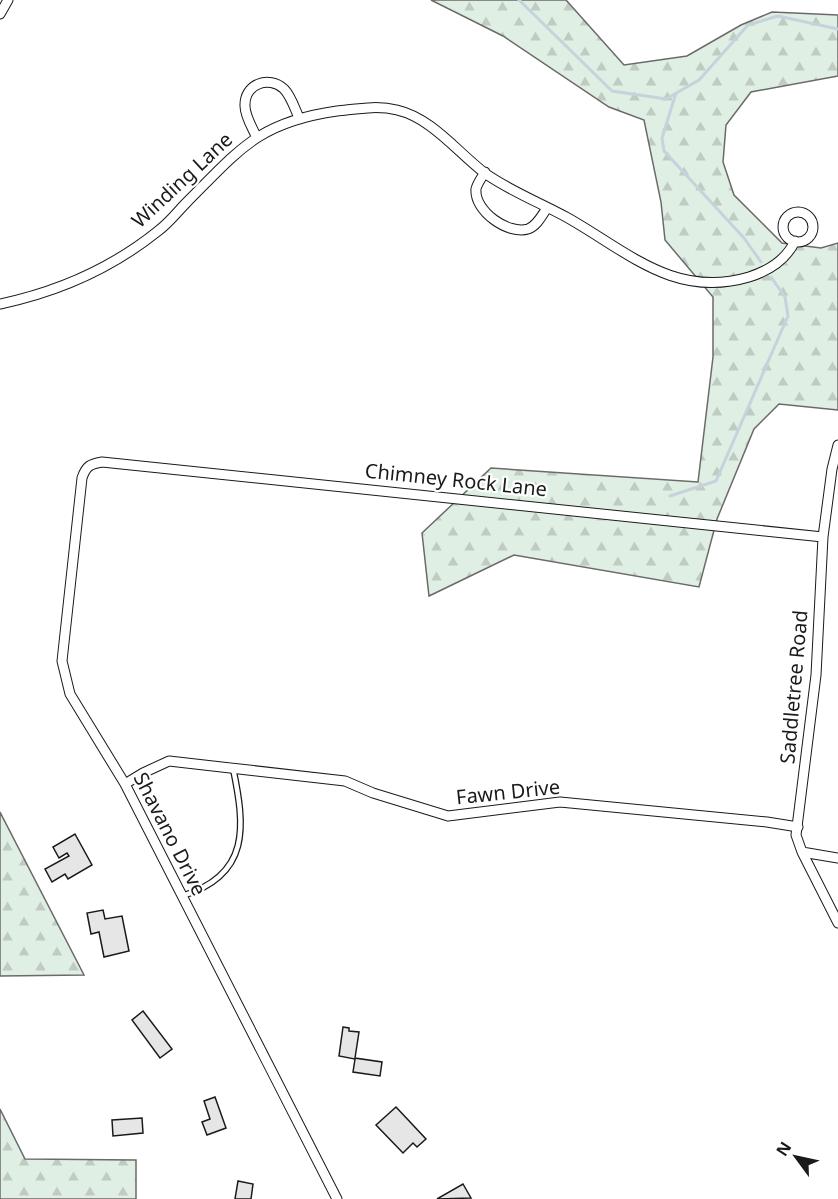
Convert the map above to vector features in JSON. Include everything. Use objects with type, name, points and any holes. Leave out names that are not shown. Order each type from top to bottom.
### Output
[{"type":"street","points":[[0,14],[8,0]]},
{"type":"street","name":"Winding Lane","points":[[256,136],[245,109],[245,99],[252,88],[264,81],[275,83],[285,90],[299,118]]},
{"type":"street","name":"Winding Lane","points":[[0,304],[28,298],[71,283],[118,258],[159,231],[240,149],[256,136],[278,125],[314,114],[377,107],[398,110],[414,116],[506,186],[574,222],[645,266],[674,278],[704,284],[733,282],[758,274],[782,260],[795,242]]},
{"type":"street","points":[[485,172],[476,188],[477,200],[484,211],[498,221],[513,229],[529,229],[539,221],[547,208]]},
{"type":"street","name":"Saddletree Road","points":[[838,445],[832,469],[823,537],[816,675],[796,834],[802,852],[838,923]]},
{"type":"street","name":"Chimney Rock Lane","points":[[86,468],[92,464],[114,463],[823,537]]},
{"type":"street","name":"Shavano Drive","points":[[86,468],[82,478],[62,662],[70,694],[125,784],[337,1199]]},
{"type":"street","name":"Fawn Drive","points":[[125,784],[170,761],[345,781],[373,793],[448,816],[560,802],[798,827]]},
{"type":"street","points":[[802,852],[838,858]]},
{"type":"lane","points":[[182,896],[210,885],[222,875],[232,860],[242,828],[233,768]]},
{"type":"green space","points":[[431,0],[566,0],[624,65],[687,56],[741,25],[772,12],[838,15],[838,76],[751,92],[726,125],[723,162],[734,195],[782,243],[821,248],[838,243],[838,410],[779,404],[754,429],[717,519],[699,587],[514,555],[429,596],[422,533],[491,468],[698,482],[713,357],[713,297],[665,240],[661,202],[644,120],[609,107],[503,36]]},
{"type":"green space","points":[[0,812],[84,975],[0,976]]},
{"type":"green space","points":[[0,1109],[25,1159],[136,1160],[136,1199],[0,1199]]},
{"type":"building","points":[[75,834],[92,865],[68,879],[65,874],[52,882],[45,869],[69,856],[67,853],[59,858],[53,847]]},
{"type":"building","points":[[103,910],[105,919],[122,916],[129,951],[104,957],[99,932],[91,934],[87,913]]},
{"type":"building","points":[[143,1011],[172,1049],[160,1058],[132,1020]]},
{"type":"building","points":[[343,1027],[349,1028],[349,1031],[359,1032],[355,1058],[382,1062],[380,1076],[353,1072],[355,1059],[339,1056]]},
{"type":"building","points":[[215,1097],[226,1128],[207,1135],[202,1122],[210,1119],[204,1101]]},
{"type":"building","points":[[396,1107],[426,1139],[417,1147],[413,1143],[403,1153],[376,1125]]},
{"type":"building","points":[[142,1118],[143,1133],[113,1136],[112,1120]]},
{"type":"building","points":[[238,1181],[253,1184],[251,1199],[235,1199]]},
{"type":"building","points":[[463,1184],[471,1198],[437,1199]]},
{"type":"waterway","points":[[519,0],[612,91],[666,99],[699,80],[748,25],[778,16],[838,29]]},
{"type":"waterway","points":[[676,93],[662,138],[664,151],[744,238],[761,262]]},
{"type":"waterway","points":[[670,496],[716,481],[788,316],[785,297],[771,277]]}]
